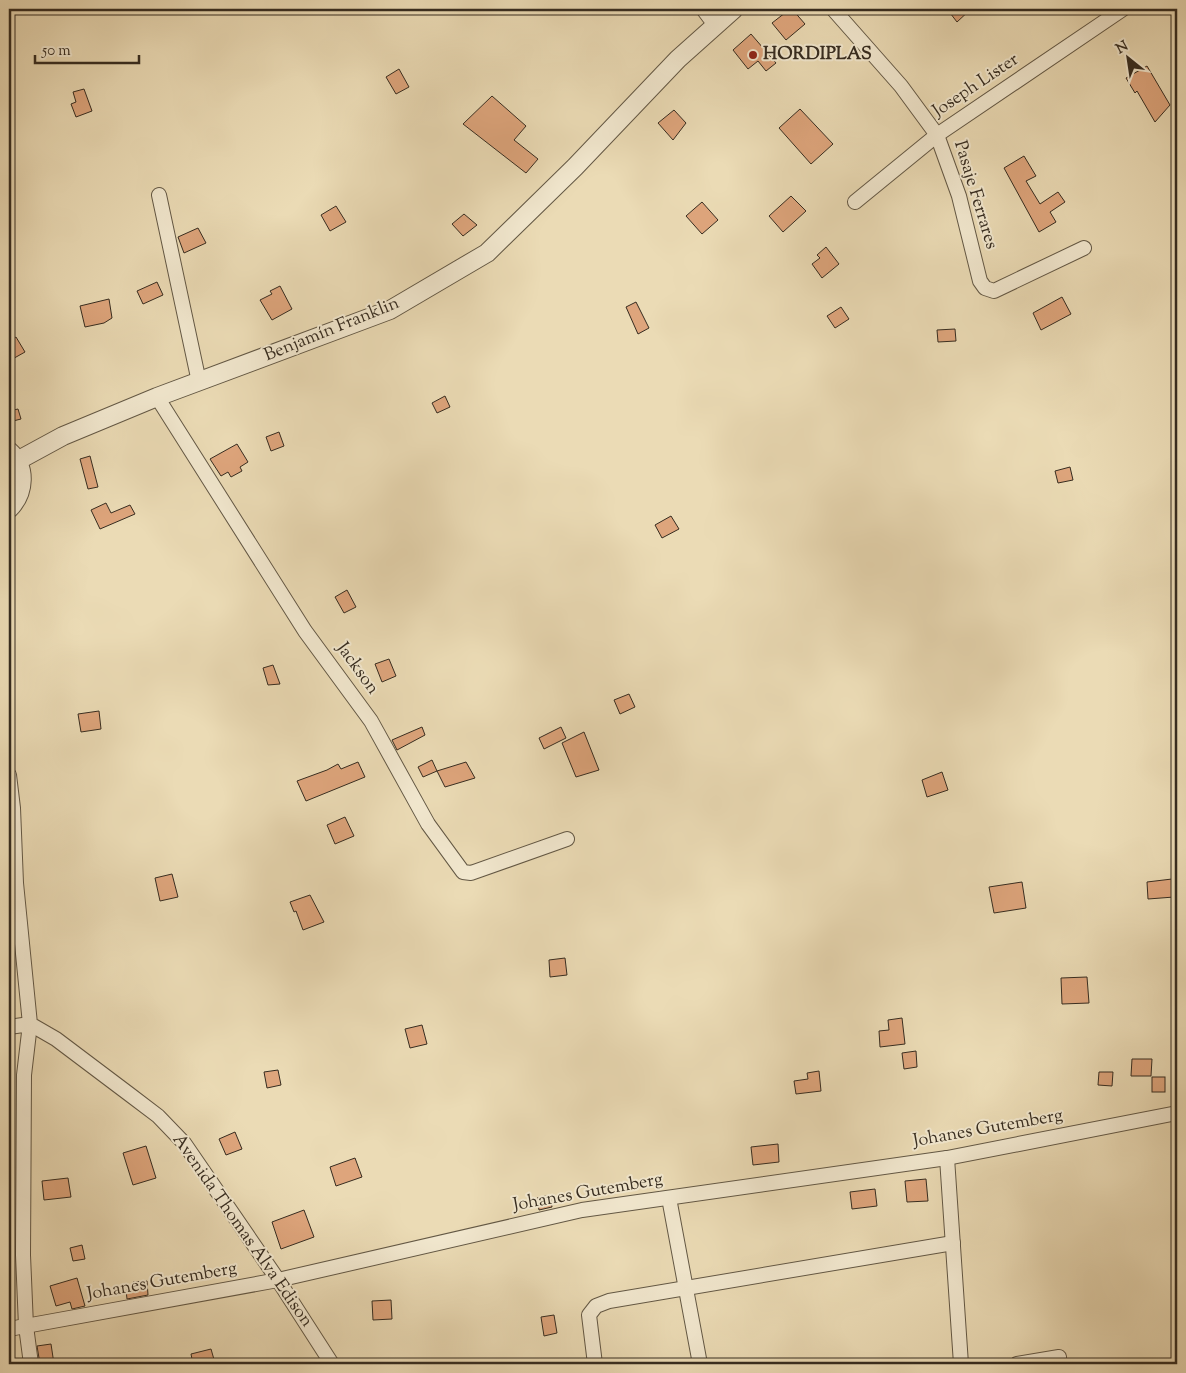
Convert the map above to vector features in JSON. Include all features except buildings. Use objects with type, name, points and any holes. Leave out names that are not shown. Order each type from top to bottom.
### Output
[{"type":"street","points":[[703,9],[715,25]]},
{"type":"street","name":"Benjamín Franklin","points":[[13,456],[157,397],[390,310],[487,253],[575,168],[678,59],[734,9]]},
{"type":"street","name":"Pasaje Ferrares","points":[[833,9],[901,86],[937,135],[959,196],[980,281],[985,288],[994,291],[1084,248]]},
{"type":"street","name":"Joseph Lister","points":[[855,202],[937,135],[1123,9]]},
{"type":"street","points":[[159,194],[199,382]]},
{"type":"street","name":"Jackson","points":[[157,397],[305,631],[371,720],[428,824],[463,872],[471,874],[567,838]]},
{"type":"street","points":[[9,509],[21,491],[22,481],[13,456]]},
{"type":"street","points":[[9,774],[14,808],[16,883],[30,1024],[24,1075],[23,1255],[26,1326],[31,1364]]},
{"type":"street","points":[[9,1027],[30,1024]]},
{"type":"street","name":"Avenida Thomas Alva Edison","points":[[30,1024],[56,1039],[158,1116],[184,1143],[278,1280],[332,1364]]},
{"type":"street","name":"Johanes Gutemberg","points":[[9,1329],[278,1280],[582,1210],[872,1167],[947,1158],[1177,1113]]},
{"type":"street","points":[[947,1158],[961,1364]]},
{"type":"street","points":[[669,1198],[700,1364]]},
{"type":"street","points":[[595,1364],[589,1315],[596,1306],[609,1301],[953,1244]]},
{"type":"street","points":[[1017,1364],[1059,1356]]},
{"type":"place","name":"HORDIPLAS","points":[[753,55]]}]
